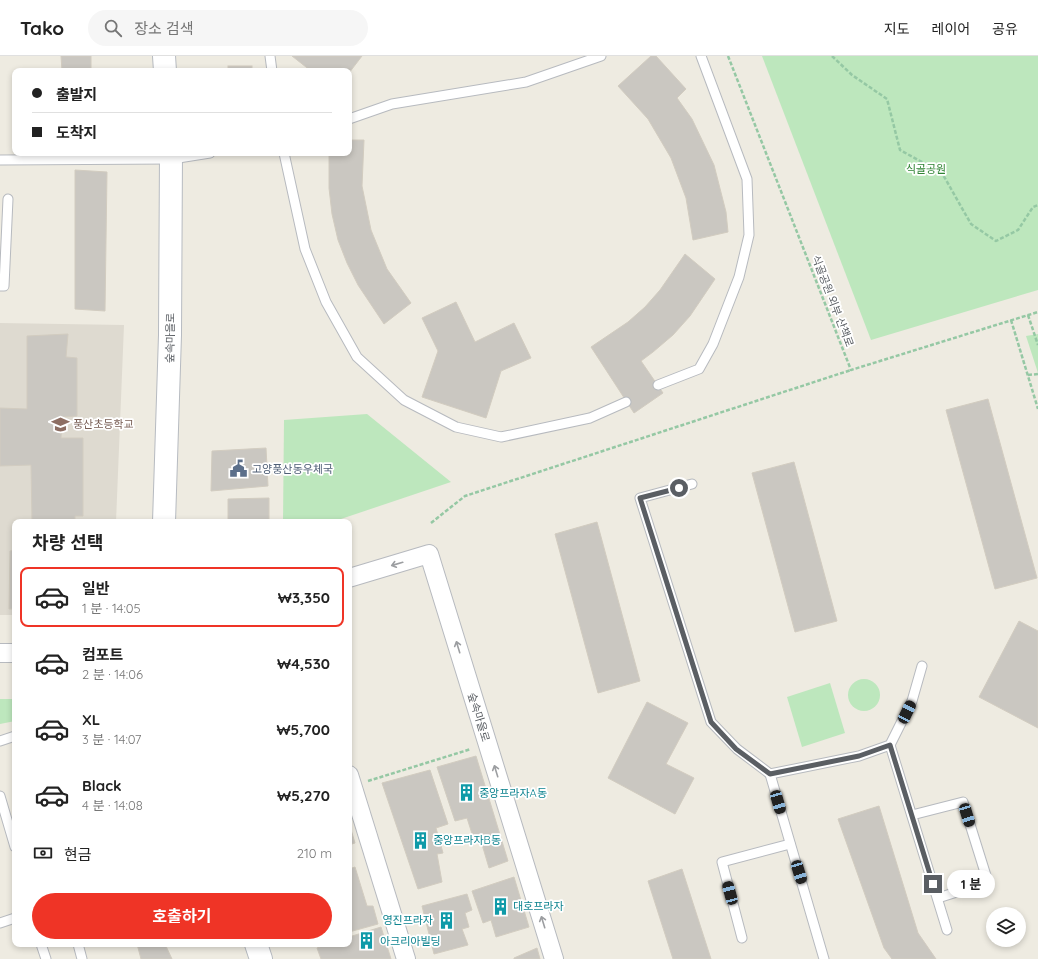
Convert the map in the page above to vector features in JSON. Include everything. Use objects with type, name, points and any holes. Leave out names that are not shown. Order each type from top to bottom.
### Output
[{"type":"main road","points":[[164,56],[165,68]]},
{"type":"main road","name":"숲속마을로","points":[[164,519],[170,334],[171,156]]},
{"type":"main road","points":[[257,947],[261,959]]},
{"type":"street","name":"숲속마을로","points":[[352,577],[429,554],[554,959]]},
{"type":"street","points":[[0,653],[12,653]]},
{"type":"street","points":[[352,785],[406,959]]},
{"type":"lane","points":[[270,56],[272,68]]},
{"type":"lane","points":[[352,118],[392,104],[526,82],[601,56]]},
{"type":"lane","points":[[658,385],[699,369],[712,344],[739,277],[749,235],[747,179],[701,56]]},
{"type":"lane","points":[[0,160],[171,156]]},
{"type":"lane","points":[[285,156],[305,249],[326,302],[357,357],[404,400],[456,427],[501,437],[590,418],[626,402]]},
{"type":"lane","points":[[0,286],[4,286],[8,199]]},
{"type":"lane","points":[[692,484],[640,498],[711,722],[736,749],[770,774],[824,959]]},
{"type":"lane","points":[[770,774],[859,756],[890,745],[912,701],[922,666]]},
{"type":"lane","points":[[0,741],[12,737]]},
{"type":"lane","points":[[890,745],[948,930]]},
{"type":"lane","points":[[0,796],[12,837]]},
{"type":"lane","points":[[912,815],[963,802],[988,882],[938,898]]},
{"type":"lane","points":[[742,938],[722,862],[790,844]]},
{"type":"lane","points":[[0,923],[12,919]]},
{"type":"lane","points":[[42,947],[46,959]]},
{"type":"lane","points":[[79,947],[82,959]]},
{"type":"path","name":"식골공원 외부 산책로","points":[[728,56],[851,370]]},
{"type":"path","points":[[832,56],[852,75],[887,99],[900,150],[942,173],[971,224],[996,241],[1018,230],[1033,207],[1038,205]]},
{"type":"path","points":[[432,522],[465,496],[851,370],[1038,312]]},
{"type":"path","points":[[1028,315],[1038,345]]},
{"type":"path","points":[[1011,320],[1038,409]]},
{"type":"path","points":[[1028,375],[1038,374]]},
{"type":"path","points":[[367,781],[477,747]]},
{"type":"shaded area","name":"풍산초등학교","points":[[0,323],[124,325],[116,519],[12,519],[12,615],[0,615]]},
{"type":"green space","name":"식골공원","points":[[762,56],[1038,56],[1038,290],[871,340]]},
{"type":"green space","points":[[1038,334],[1038,373],[1026,336]]},
{"type":"green space","points":[[367,414],[451,482],[341,519],[283,519],[284,420]]},
{"type":"green space","points":[[861,679],[867,679],[877,686],[880,695],[879,701],[873,708],[867,711],[861,711],[851,704],[848,698],[848,692],[855,682]]},
{"type":"green space","points":[[830,683],[845,733],[802,747],[787,697]]},
{"type":"green space","points":[[0,699],[12,699],[12,722],[0,724]]},
{"type":"building","points":[[61,56],[91,56],[91,68],[62,68]]},
{"type":"building","points":[[292,56],[362,56],[352,69],[307,68]]},
{"type":"building","points":[[651,56],[656,56],[686,89],[677,98],[692,119],[714,165],[726,212],[728,232],[693,240],[686,198],[671,158],[648,119],[618,86]]},
{"type":"building","points":[[228,66],[252,66],[252,68],[228,68]]},
{"type":"building","points":[[352,140],[364,140],[362,186],[371,230],[387,269],[411,303],[384,324],[358,285],[347,263],[338,240],[332,214],[329,188],[329,156],[352,156]]},
{"type":"building","points":[[75,170],[107,172],[105,311],[75,309]]},
{"type":"building","points":[[685,254],[715,279],[690,316],[673,335],[641,361],[663,393],[634,413],[591,347],[628,322],[645,307],[660,290]]},
{"type":"building","points":[[456,302],[475,342],[514,323],[531,358],[501,371],[486,418],[422,397],[438,351],[422,318]]},
{"type":"building","points":[[68,334],[66,357],[77,358],[77,416],[62,417],[61,438],[83,438],[83,516],[75,516],[75,519],[32,519],[31,465],[0,466],[0,408],[27,409],[27,336]]},
{"type":"building","points":[[988,399],[1037,578],[995,589],[946,410]]},
{"type":"building","name":"고양풍산동우체국","points":[[266,448],[268,486],[211,491],[212,451]]},
{"type":"building","points":[[794,462],[837,621],[795,632],[752,473]]},
{"type":"building","points":[[269,498],[269,519],[228,519],[228,499]]},
{"type":"building","points":[[597,522],[640,681],[598,693],[555,534]]},
{"type":"building","points":[[10,551],[12,551],[12,609],[9,609]]},
{"type":"building","points":[[1019,621],[1038,631],[1038,728],[979,697]]},
{"type":"building","points":[[647,702],[688,723],[666,764],[694,778],[675,814],[608,778]]},
{"type":"building","name":"중앙프라자A동","points":[[476,756],[508,861],[489,868],[481,841],[475,843],[467,818],[455,821],[437,767]]},
{"type":"building","name":"중앙프라자B동","points":[[430,770],[448,824],[436,828],[443,853],[437,854],[442,882],[418,889],[382,783]]},
{"type":"building","points":[[879,806],[918,933],[936,959],[892,959],[884,948],[838,819]]},
{"type":"building","points":[[352,833],[355,843],[352,844]]},
{"type":"building","points":[[355,867],[367,906],[373,906],[378,924],[352,931],[352,868]]},
{"type":"building","points":[[682,869],[711,959],[673,959],[648,881]]},
{"type":"building","name":"대호프라자","points":[[514,877],[529,927],[496,937],[491,920],[483,923],[472,891]]},
{"type":"building","name":"영진프라자","points":[[467,894],[472,910],[465,913],[469,927],[462,929],[468,945],[434,954],[422,906]]},
{"type":"building","name":"아크리아빌딩","points":[[381,927],[391,959],[321,959],[317,948],[352,947],[352,936]]},
{"type":"building","points":[[138,947],[166,947],[172,959],[141,959]]},
{"type":"building","points":[[537,948],[540,959],[514,959],[514,958]]},
{"type":"place","name":"풍산초등학교","points":[[60,424]]},
{"type":"place","name":"고양풍산동우체국","points":[[239,469]]},
{"type":"place","name":"중앙프라자A동","points":[[466,793]]},
{"type":"place","name":"중앙프라자B동","points":[[420,840]]},
{"type":"place","name":"대호프라자","points":[[500,906]]},
{"type":"place","name":"영진프라자","points":[[446,920]]},
{"type":"place","name":"아크리아빌딩","points":[[367,941]]},
{"type":"route","points":[[679,488],[640,498],[696,681],[711,722],[736,749],[770,774],[859,756],[890,745],[933,884]]}]
